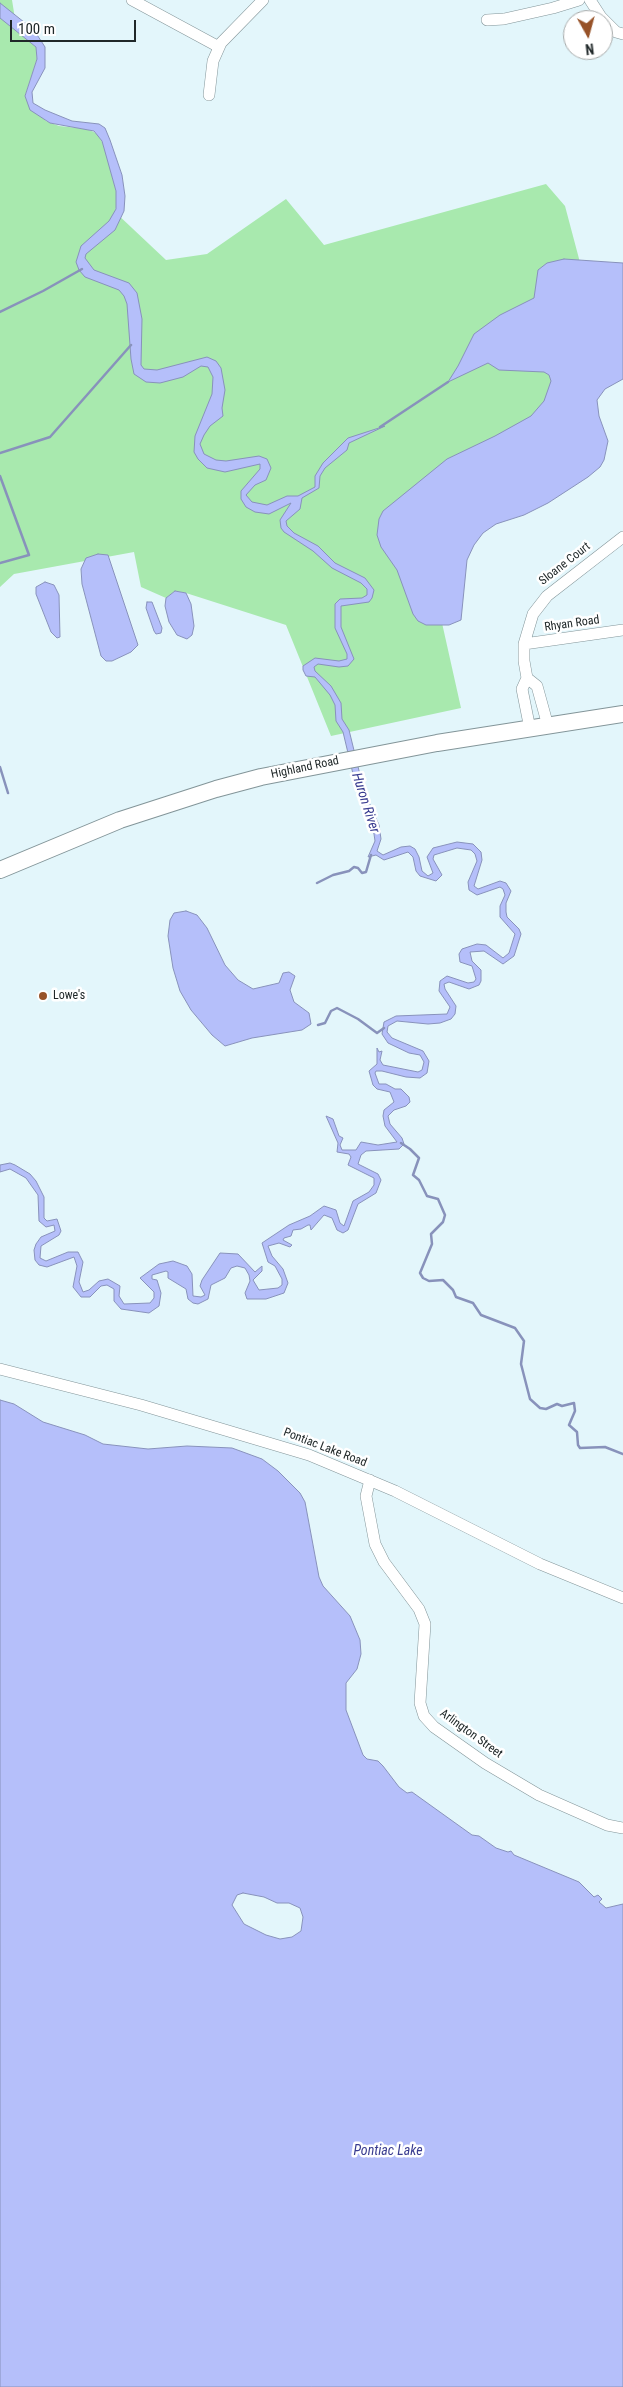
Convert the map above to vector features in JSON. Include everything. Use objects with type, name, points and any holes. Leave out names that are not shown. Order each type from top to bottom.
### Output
[{"type":"highway","name":"Highland Road","points":[[0,870],[68,840],[162,806],[261,777],[395,750],[623,714]]},
{"type":"street","points":[[132,0],[219,47]]},
{"type":"street","points":[[209,95],[213,61],[219,47],[237,25],[263,0]]},
{"type":"street","points":[[488,20],[553,8],[579,0]]},
{"type":"street","points":[[590,0],[601,17],[616,32],[623,34]]},
{"type":"street","name":"Sloane Court","points":[[530,729],[522,689],[527,678],[524,644],[534,614],[547,596],[623,537]]},
{"type":"street","name":"Rhyan Road","points":[[524,644],[623,630]]},
{"type":"street","name":"Sloane Court","points":[[527,678],[537,686],[548,726]]},
{"type":"street","name":"Pontiac Lake Road","points":[[0,1369],[142,1405],[275,1444],[370,1480],[540,1564],[623,1598]]},
{"type":"street","name":"Arlington Street","points":[[370,1480],[366,1496],[375,1544],[384,1562],[419,1609],[426,1624],[420,1703],[424,1716],[434,1727],[485,1763],[539,1795],[607,1825],[623,1828]]},
{"type":"green space","points":[[0,0],[12,0],[17,31],[36,47],[37,59],[25,96],[46,121],[59,126],[87,129],[98,134],[105,148],[116,191],[117,203],[115,212],[166,260],[207,254],[286,199],[324,245],[546,184],[565,206],[582,270],[553,418],[406,510],[440,614],[461,708],[331,736],[286,625],[186,593],[175,591],[166,598],[141,587],[134,552],[14,574],[0,587]]},
{"type":"water","name":"Huron River","points":[[0,3],[34,30],[45,47],[45,68],[32,92],[33,103],[72,121],[99,124],[105,128],[110,140],[122,175],[125,196],[124,211],[115,230],[86,254],[85,258],[94,270],[129,283],[137,293],[142,319],[141,365],[144,369],[157,370],[207,357],[216,361],[221,368],[225,390],[222,408],[223,416],[210,426],[204,435],[200,444],[204,454],[216,460],[226,461],[259,456],[267,459],[271,468],[266,480],[255,485],[246,495],[252,502],[267,505],[287,496],[298,496],[315,487],[315,476],[323,463],[348,438],[385,426],[349,443],[347,450],[325,468],[320,476],[319,488],[302,498],[300,509],[286,521],[287,526],[294,533],[318,546],[335,563],[365,578],[374,590],[369,602],[341,606],[341,627],[354,659],[348,666],[339,667],[318,664],[314,667],[315,671],[331,686],[341,703],[342,719],[349,730],[364,791],[379,825],[381,839],[377,851],[383,855],[401,847],[410,846],[415,849],[422,871],[428,876],[433,873],[427,857],[433,848],[457,842],[473,844],[481,852],[482,860],[474,886],[478,889],[500,881],[506,883],[511,891],[506,903],[507,917],[519,929],[521,934],[514,956],[503,964],[484,951],[470,952],[472,961],[481,970],[481,981],[479,985],[469,989],[449,982],[444,984],[445,989],[456,1006],[455,1014],[451,1019],[440,1023],[428,1024],[397,1021],[388,1026],[387,1032],[392,1038],[423,1051],[429,1061],[427,1073],[420,1078],[406,1077],[382,1071],[376,1071],[375,1073],[379,1084],[386,1084],[395,1089],[401,1089],[409,1097],[410,1102],[406,1106],[394,1110],[388,1116],[390,1124],[402,1138],[404,1144],[399,1149],[366,1151],[361,1155],[358,1164],[378,1174],[381,1180],[376,1193],[358,1204],[348,1230],[343,1233],[337,1230],[332,1218],[324,1215],[311,1230],[310,1225],[308,1225],[301,1229],[293,1230],[291,1236],[284,1238],[283,1240],[292,1245],[290,1247],[279,1243],[268,1246],[272,1256],[283,1269],[288,1283],[284,1293],[266,1299],[247,1299],[245,1293],[250,1281],[249,1275],[245,1268],[237,1266],[231,1268],[225,1278],[211,1285],[208,1299],[198,1304],[188,1299],[186,1289],[168,1278],[168,1272],[166,1271],[152,1275],[152,1279],[157,1280],[161,1293],[159,1306],[149,1313],[121,1309],[114,1301],[114,1289],[107,1285],[101,1286],[90,1297],[81,1297],[73,1287],[77,1266],[74,1257],[47,1267],[39,1265],[35,1260],[34,1250],[36,1244],[41,1237],[55,1231],[54,1225],[46,1227],[39,1221],[38,1195],[26,1178],[10,1169],[0,1172],[0,1165],[10,1163],[15,1165],[30,1174],[36,1181],[44,1197],[44,1218],[47,1221],[57,1219],[61,1231],[59,1235],[41,1246],[40,1258],[46,1261],[68,1252],[78,1252],[83,1262],[79,1282],[83,1292],[89,1290],[99,1281],[108,1279],[120,1286],[119,1296],[124,1304],[150,1303],[154,1298],[154,1292],[140,1278],[159,1264],[173,1261],[187,1266],[192,1274],[193,1296],[201,1297],[205,1295],[200,1286],[202,1280],[220,1253],[238,1254],[255,1272],[262,1266],[262,1271],[253,1280],[259,1290],[278,1288],[282,1285],[282,1279],[275,1266],[268,1262],[262,1243],[289,1225],[310,1216],[324,1206],[336,1210],[340,1223],[344,1226],[353,1201],[369,1192],[374,1185],[374,1178],[348,1165],[351,1157],[349,1154],[337,1152],[338,1143],[326,1116],[333,1119],[339,1136],[343,1138],[340,1145],[342,1150],[356,1150],[361,1142],[378,1145],[397,1142],[385,1126],[383,1116],[384,1110],[394,1102],[390,1092],[377,1089],[373,1085],[369,1071],[377,1064],[377,1048],[379,1052],[382,1051],[380,1060],[383,1065],[418,1072],[422,1070],[424,1062],[420,1055],[409,1053],[388,1043],[382,1034],[384,1022],[396,1016],[447,1014],[450,1007],[439,991],[440,981],[447,976],[468,983],[474,982],[476,979],[472,966],[460,962],[459,954],[462,949],[477,944],[486,945],[503,958],[509,953],[515,934],[500,917],[500,906],[505,895],[503,889],[500,887],[477,895],[469,890],[468,882],[477,861],[475,854],[471,850],[457,848],[434,855],[433,859],[442,875],[436,881],[420,876],[416,871],[413,857],[408,852],[384,860],[376,855],[368,857],[375,841],[374,834],[358,795],[343,732],[336,721],[335,705],[330,695],[315,677],[306,676],[303,670],[303,666],[315,658],[339,661],[347,659],[347,654],[335,628],[335,604],[340,599],[362,598],[367,595],[367,589],[361,583],[332,568],[313,551],[284,532],[281,528],[280,520],[291,503],[269,514],[255,512],[246,507],[241,499],[241,491],[260,469],[260,464],[225,472],[207,468],[198,459],[194,452],[195,436],[212,394],[213,377],[208,367],[201,366],[183,377],[160,383],[146,382],[134,374],[127,304],[124,296],[119,290],[85,277],[79,270],[76,262],[81,246],[109,221],[116,209],[116,191],[102,141],[94,131],[50,123],[30,110],[25,96],[37,59],[36,47],[0,18]]},
{"type":"water","points":[[564,259],[623,263],[623,379],[605,389],[597,400],[599,416],[608,441],[604,460],[600,467],[588,477],[548,503],[524,515],[496,524],[483,533],[474,545],[467,560],[461,620],[449,625],[426,625],[418,621],[413,614],[397,570],[381,547],[377,535],[379,519],[383,511],[447,459],[531,416],[544,401],[551,381],[549,375],[544,372],[499,370],[488,363],[448,382],[474,334],[500,315],[534,298],[538,270],[547,263]]},
{"type":"water","points":[[98,554],[108,555],[138,645],[131,652],[112,661],[106,661],[101,656],[82,584],[81,569],[86,558]]},
{"type":"water","points":[[45,582],[54,585],[59,595],[60,637],[57,638],[51,632],[36,594],[36,587]]},
{"type":"water","points":[[175,591],[186,593],[191,604],[194,626],[192,635],[187,639],[177,635],[169,622],[165,606],[166,598]]},
{"type":"water","points":[[147,602],[152,602],[162,628],[161,633],[156,634],[154,631],[146,608]]},
{"type":"water","points":[[186,911],[197,915],[207,928],[225,965],[238,980],[253,989],[279,983],[283,973],[289,972],[295,976],[290,990],[294,1002],[309,1013],[311,1024],[302,1030],[252,1038],[225,1046],[212,1035],[191,1010],[180,991],[173,968],[168,936],[170,920],[174,913]]},
{"type":"water","name":"Pontiac Lake","points":[[0,1400],[14,1404],[43,1422],[85,1435],[103,1444],[148,1449],[187,1446],[232,1448],[262,1459],[278,1471],[300,1493],[305,1502],[319,1577],[323,1586],[350,1616],[360,1640],[361,1654],[357,1669],[346,1683],[346,1710],[363,1755],[367,1759],[378,1761],[399,1787],[407,1793],[412,1792],[472,1835],[479,1836],[496,1848],[508,1852],[511,1851],[514,1855],[579,1882],[594,1897],[598,1895],[602,1899],[599,1902],[606,1908],[623,1904],[623,2387],[0,2387]],"holes":[[[243,1893],[264,1897],[277,1903],[289,1903],[300,1908],[303,1917],[301,1931],[292,1937],[280,1939],[266,1935],[244,1924],[232,1905],[237,1895]]]},
{"type":"waterway","points":[[0,312],[82,269]]},
{"type":"waterway","points":[[0,453],[50,437],[131,345]]},
{"type":"waterway","points":[[380,427],[448,382]]},
{"type":"waterway","points":[[0,476],[29,555],[0,563]]},
{"type":"waterway","points":[[0,767],[8,793]]},
{"type":"waterway","points":[[317,883],[333,875],[349,871],[354,867],[358,868],[362,873],[366,872],[371,855]]},
{"type":"waterway","points":[[318,1025],[325,1023],[331,1011],[337,1008],[358,1019],[377,1033],[384,1028]]},
{"type":"waterway","points":[[401,1143],[419,1158],[413,1175],[419,1180],[427,1196],[438,1199],[445,1215],[443,1222],[431,1234],[432,1244],[420,1273],[423,1278],[429,1281],[443,1280],[453,1290],[456,1297],[473,1303],[481,1315],[515,1328],[524,1341],[521,1364],[530,1399],[540,1408],[546,1409],[557,1404],[562,1406],[574,1403],[575,1411],[569,1425],[577,1432],[580,1448],[605,1447],[623,1454]]},
{"type":"place","name":"Lowe's","points":[[43,996]]}]
